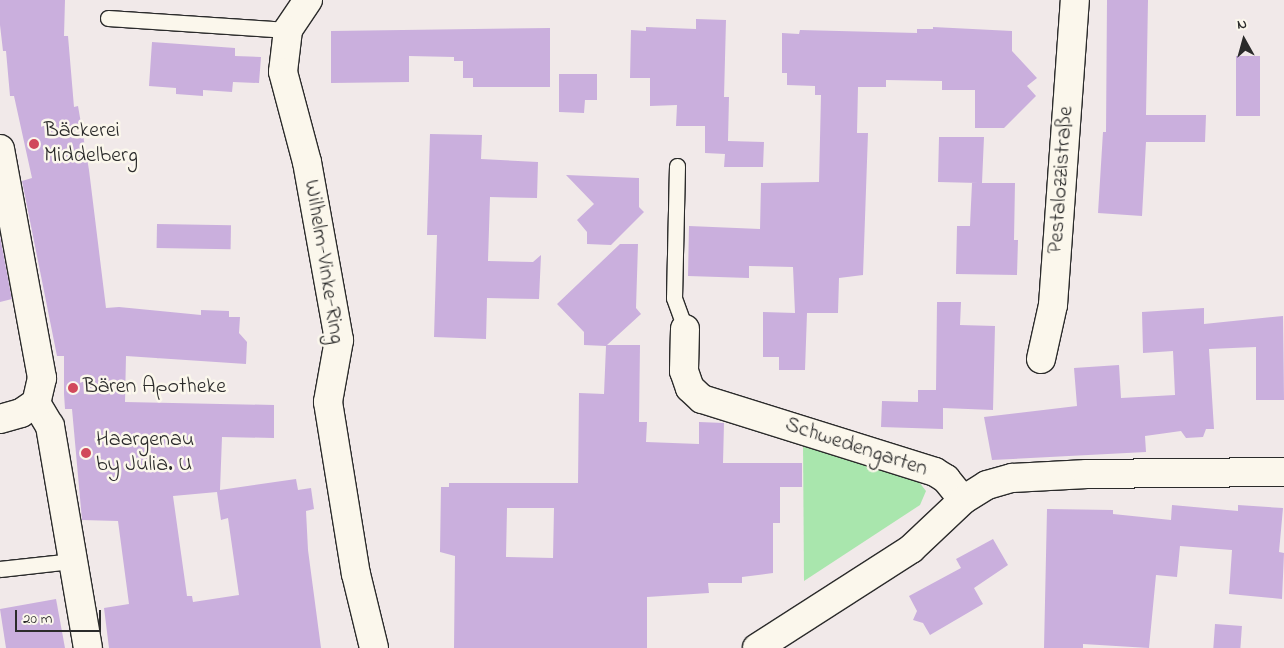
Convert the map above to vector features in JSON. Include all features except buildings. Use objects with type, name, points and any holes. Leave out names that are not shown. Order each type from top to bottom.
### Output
[{"type":"street","name":"Wilhelm-Vinke-Ring","points":[[308,0],[288,30],[283,72],[287,96],[307,162],[339,340],[328,402],[356,574],[374,648]]},
{"type":"street","name":"Pestalozzistraße","points":[[1041,359],[1053,305],[1075,0]]},
{"type":"street","points":[[0,149],[42,378],[36,403],[21,413],[0,419]]},
{"type":"street","name":"Schwedengarten","points":[[685,329],[684,371],[690,388],[702,399],[935,472],[946,479],[962,500]]},
{"type":"street","points":[[36,403],[50,426],[88,648]]},
{"type":"street","points":[[757,648],[911,549],[962,500],[987,486],[1012,478],[1284,472]]},
{"type":"lane","points":[[108,18],[288,30]]},
{"type":"lane","points":[[677,166],[674,298],[685,329]]},
{"type":"lane","points":[[0,569],[73,561]]},
{"type":"green space","points":[[803,442],[915,477],[926,491],[920,505],[804,581]]},
{"type":"place","name":"Bäckerei Middelberg","points":[[34,144]]},
{"type":"place","name":"Bären Apotheke","points":[[73,388]]},
{"type":"place","name":"Haargenau by Julia. U","points":[[86,453]]}]
